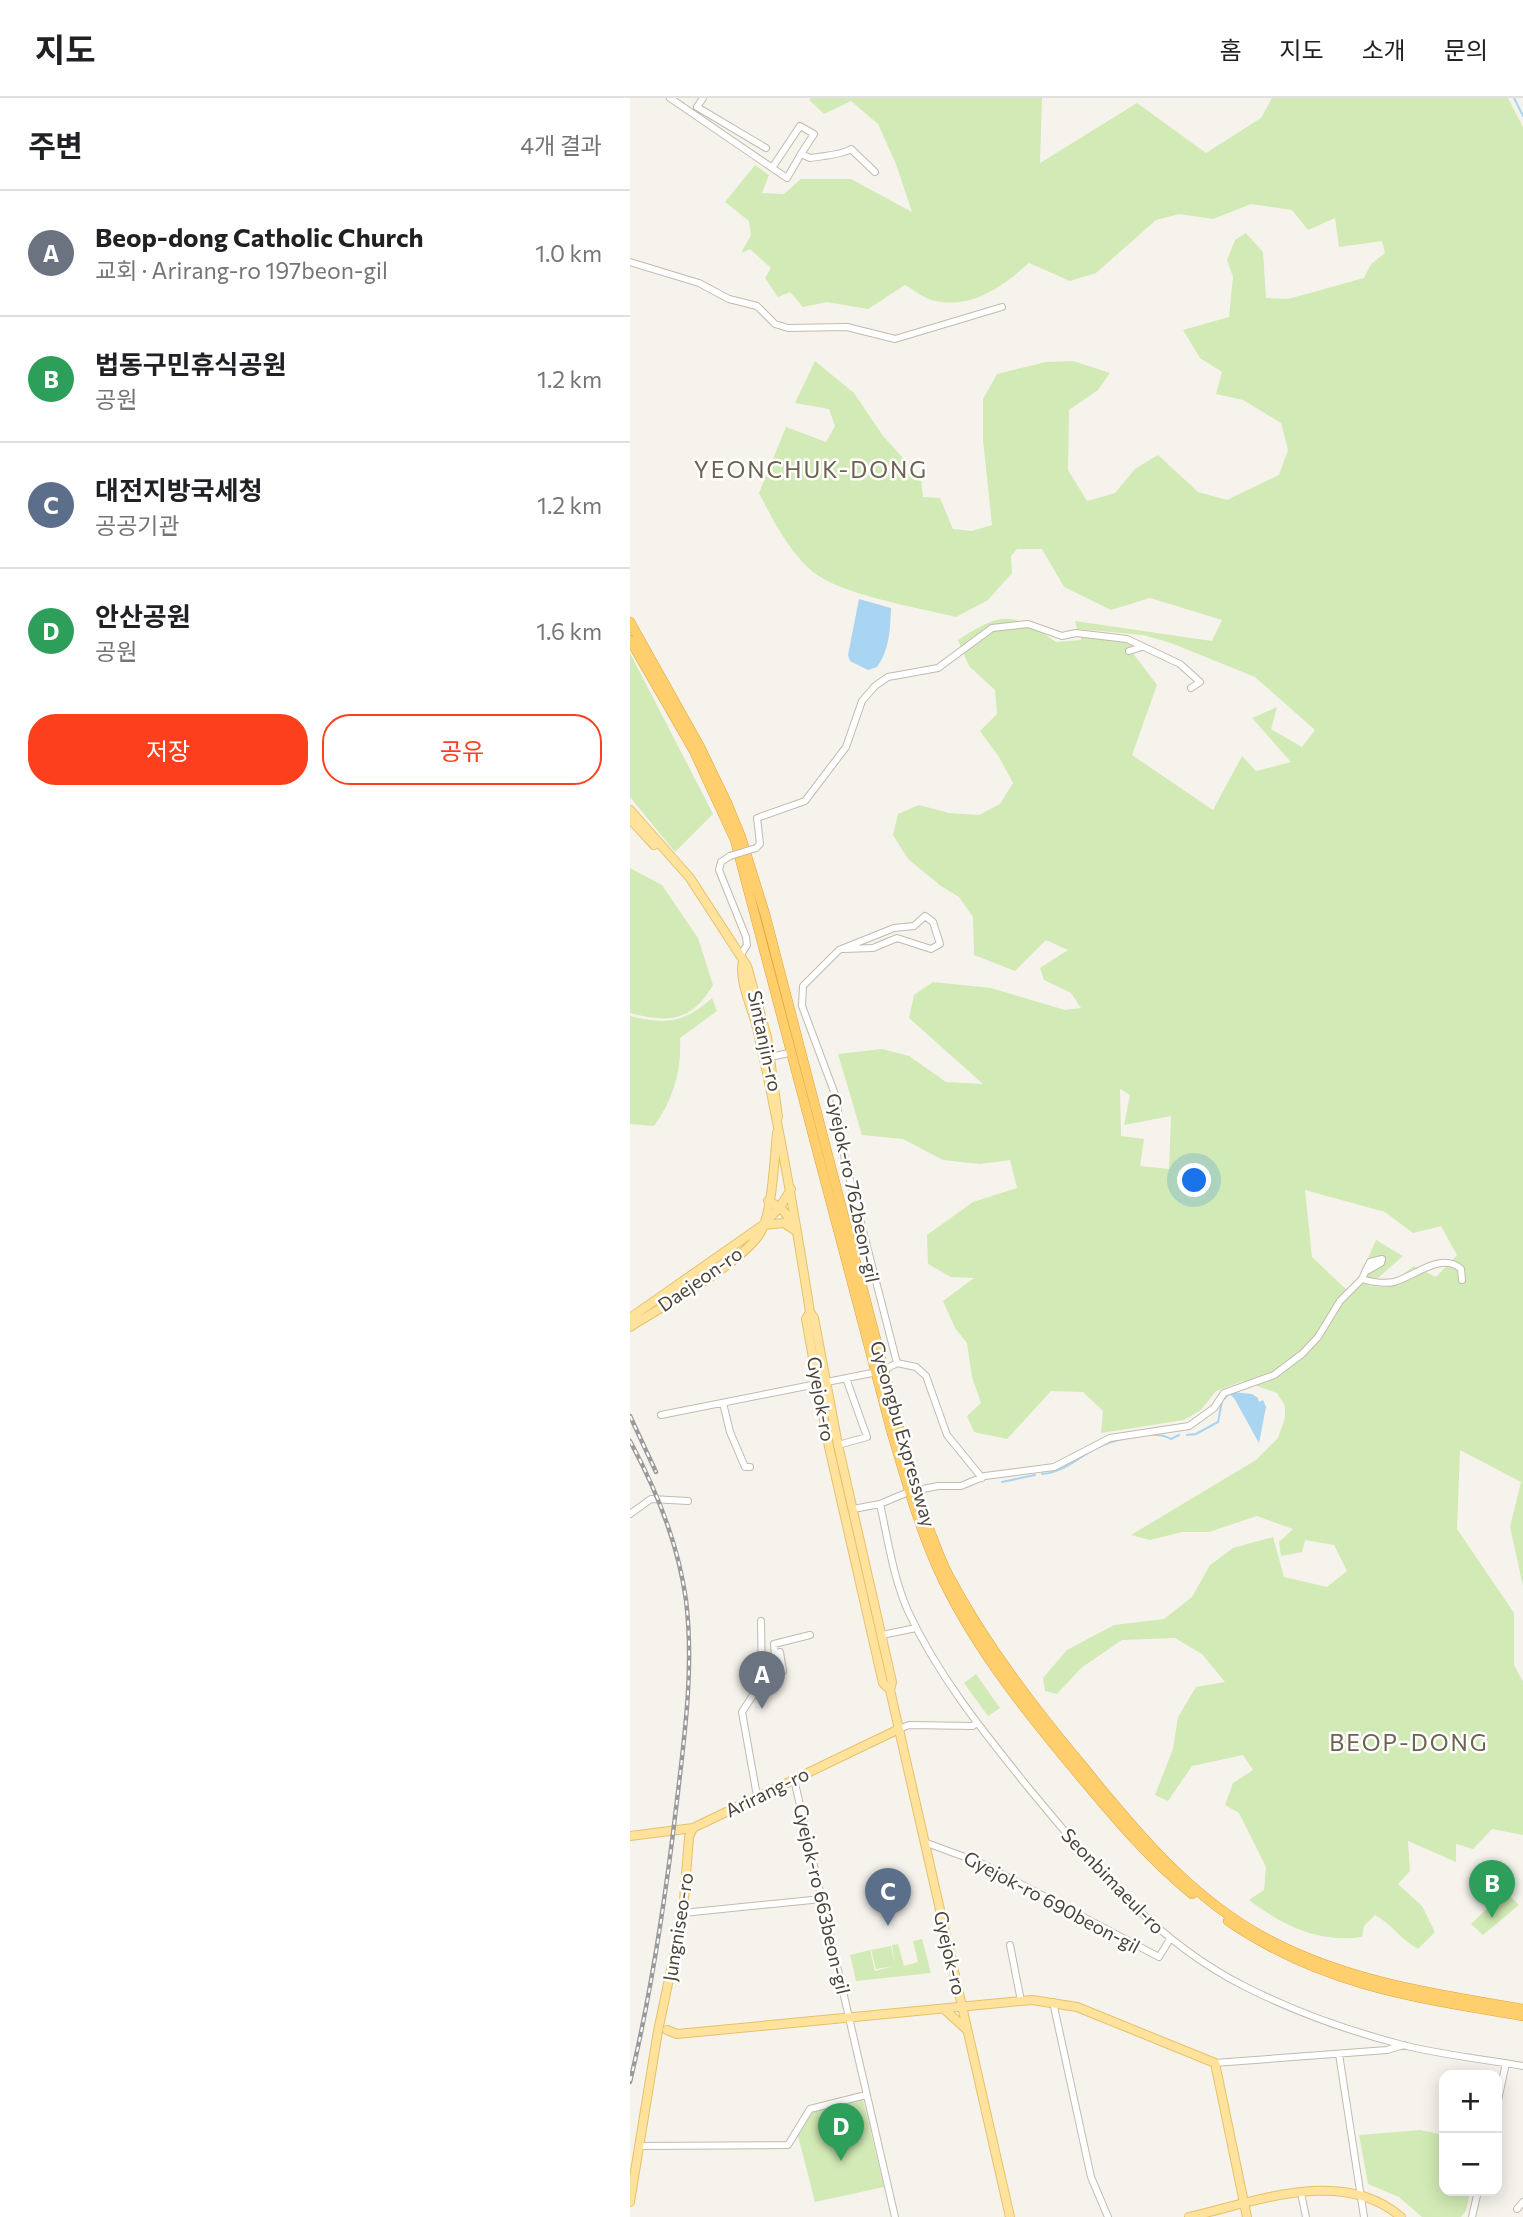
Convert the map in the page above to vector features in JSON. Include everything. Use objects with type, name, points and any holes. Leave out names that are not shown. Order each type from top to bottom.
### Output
[{"type":"highway","name":"Gyeongbu Expressway","points":[[630,622],[701,747],[741,837],[768,927],[915,1489],[949,1577],[1004,1668],[1134,1830],[1198,1892],[1231,1916],[1267,1939],[1347,1974],[1398,1988],[1523,2009]]},
{"type":"highway","name":"Gyeongbu Expressway","points":[[630,640],[694,751],[736,840],[909,1492],[943,1581],[993,1666],[1022,1707],[1131,1837],[1196,1898],[1265,1946],[1363,1986],[1523,2016]]},
{"type":"main road","name":"Sintanjin-ro","points":[[630,810],[715,912],[747,966],[759,1003],[770,1057],[779,1108],[778,1123]]},
{"type":"main road","name":"Sintanjin-ro","points":[[630,819],[686,882],[692,884]]},
{"type":"main road","name":"Sintanjin-ro","points":[[741,959],[791,1189]]},
{"type":"main road","points":[[778,1123],[763,1225],[784,1223],[797,1232]]},
{"type":"main road","name":"Daejeon-ro","points":[[630,1327],[727,1262],[752,1241],[791,1189]]},
{"type":"main road","name":"Gyejok-ro","points":[[791,1189],[810,1312],[814,1318],[822,1382],[883,1683],[890,1690]]},
{"type":"main road","points":[[768,1201],[790,1216],[797,1232]]},
{"type":"main road","name":"Daejeon-ro","points":[[630,1318],[763,1225]]},
{"type":"main road","name":"Gyejok-ro","points":[[822,1382],[882,1635],[892,1682],[890,1690],[1010,2217]]},
{"type":"main road","name":"Arirang-ro","points":[[630,1836],[693,1828],[899,1728]]},
{"type":"main road","name":"Jungniseo-ro","points":[[630,2202],[666,2033],[683,1913],[689,1838],[693,1828]]},
{"type":"main road","points":[[681,1831],[689,1838]]},
{"type":"main road","name":"Gyejok-ro 663beon-gil","points":[[666,2033],[1021,2001],[1053,2002],[1092,2012],[1215,2063]]},
{"type":"main road","points":[[944,2009],[966,2029]]},
{"type":"main road","points":[[1215,2063],[1247,2217]]},
{"type":"main road","points":[[1189,2217],[1331,2189],[1360,2194],[1401,2217]]},
{"type":"street","points":[[670,98],[772,168],[787,178],[814,134],[800,125],[772,168]]},
{"type":"street","points":[[703,98],[697,107],[766,148]]},
{"type":"street","points":[[801,154],[810,158],[832,152],[843,154],[851,149],[876,172]]},
{"type":"street","points":[[630,262],[699,283],[729,299],[757,306],[775,324],[788,328],[841,327],[889,339],[1002,307]]},
{"type":"street","points":[[741,959],[746,948],[746,937],[719,870],[721,862],[760,844],[757,818],[805,801],[846,747],[862,701],[888,677],[938,668],[992,628],[1015,623],[1028,624],[1062,636],[1076,633],[1114,636],[1137,642],[1186,669],[1200,682],[1191,688]]},
{"type":"street","points":[[1129,652],[1142,647]]},
{"type":"street","name":"Gyejok-ro 762beon-gil","points":[[843,949],[873,948],[897,938],[931,949],[940,944],[933,922],[925,916],[914,926],[894,928],[843,949],[831,956],[801,991],[802,1006],[836,1097],[845,1161],[870,1270],[897,1363]]},
{"type":"street","points":[[804,1050],[816,1046]]},
{"type":"street","points":[[770,1057],[789,1053]]},
{"type":"street","points":[[918,1490],[961,1486],[982,1478],[1054,1467],[1110,1438],[1189,1426],[1214,1408],[1224,1392],[1274,1375],[1302,1354],[1364,1273],[1396,1282],[1432,1265],[1452,1264],[1461,1269],[1462,1280]]},
{"type":"street","points":[[884,1370],[897,1363],[916,1367],[926,1376],[947,1435],[982,1478]]},
{"type":"street","points":[[661,1415],[872,1373]]},
{"type":"street","points":[[838,1445],[867,1437],[846,1378]]},
{"type":"street","points":[[723,1403],[730,1432],[745,1467],[750,1467]]},
{"type":"street","points":[[853,1509],[880,1504],[906,1493]]},
{"type":"street","points":[[630,1514],[651,1499],[688,1501]]},
{"type":"street","name":"Seonbimaeul-ro","points":[[880,1504],[897,1579],[916,1628],[976,1723],[1094,1866],[1170,1939],[1234,1981],[1274,2000],[1404,2045],[1523,2066]]},
{"type":"street","points":[[761,1621],[762,1685]]},
{"type":"street","points":[[882,1635],[916,1628]]},
{"type":"street","points":[[757,1796],[742,1712],[754,1692],[762,1685],[777,1681],[774,1644],[810,1635]]},
{"type":"street","points":[[780,1652],[783,1671]]},
{"type":"street","points":[[899,1728],[909,1725],[972,1726],[976,1723]]},
{"type":"street","name":"Gyejok-ro 663beon-gil","points":[[793,1779],[895,2217]]},
{"type":"street","name":"Gyejok-ro 690beon-gil","points":[[924,1842],[981,1863],[1159,1957],[1170,1939]]},
{"type":"street","points":[[683,1913],[822,1899]]},
{"type":"street","points":[[1010,1945],[1021,2001]]},
{"type":"street","points":[[1053,2002],[1091,2177],[1108,2217]]},
{"type":"street","points":[[1215,2063],[1387,2050],[1404,2045]]},
{"type":"street","points":[[1339,2054],[1364,2217]]},
{"type":"street","points":[[1502,2082],[1506,2063]]},
{"type":"street","points":[[640,2146],[788,2146],[810,2109],[866,2095]]},
{"type":"street","points":[[1301,2193],[1307,2217]]},
{"type":"street","points":[[1472,2217],[1477,2196]]},
{"type":"street","points":[[1517,2209],[1523,2202]]},
{"type":"green space","points":[[1042,98],[1040,163],[1137,103],[1206,153],[1261,118],[1272,98],[1508,98],[1523,127],[1523,1586],[1510,1527],[1521,1482],[1460,1450],[1457,1529],[1514,1613],[1514,1665],[1523,1682],[1523,1835],[1492,1829],[1473,1849],[1456,1844],[1456,1862],[1408,1841],[1410,1871],[1398,1884],[1422,1906],[1435,1932],[1418,1949],[1375,1915],[1364,1926],[1362,1937],[1330,1937],[1288,1925],[1249,1900],[1264,1890],[1266,1867],[1239,1813],[1225,1805],[1233,1783],[1253,1770],[1243,1755],[1192,1766],[1168,1801],[1155,1795],[1173,1749],[1178,1717],[1196,1687],[1225,1682],[1202,1654],[1175,1638],[1122,1640],[1081,1668],[1057,1694],[1045,1691],[1043,1678],[1067,1650],[1114,1625],[1164,1619],[1192,1597],[1210,1565],[1233,1548],[1273,1537],[1284,1577],[1327,1587],[1347,1571],[1334,1545],[1305,1540],[1302,1552],[1281,1556],[1279,1542],[1293,1529],[1257,1516],[1209,1532],[1182,1532],[1150,1540],[1131,1535],[1256,1460],[1278,1438],[1285,1418],[1285,1406],[1277,1393],[1243,1381],[1216,1391],[1201,1410],[1184,1420],[1101,1433],[1103,1411],[1083,1392],[1051,1391],[1007,1439],[974,1432],[967,1416],[981,1403],[972,1377],[967,1343],[955,1328],[943,1301],[974,1278],[951,1277],[928,1264],[927,1235],[973,1202],[1017,1188],[1010,1160],[980,1164],[943,1160],[903,1139],[862,1135],[838,1054],[882,1049],[909,1056],[946,1082],[983,1084],[909,1018],[914,995],[933,982],[991,988],[1065,1010],[1081,1008],[1071,993],[1044,980],[1040,968],[1068,950],[1046,940],[1015,971],[974,955],[973,917],[959,897],[908,859],[893,835],[898,814],[919,805],[949,813],[979,815],[1000,804],[1013,783],[999,757],[980,731],[997,714],[995,690],[969,666],[958,640],[986,624],[1007,619],[1028,625],[1056,642],[1081,640],[1082,634],[1108,635],[1140,641],[1129,648],[1157,685],[1132,755],[1213,810],[1242,756],[1256,771],[1291,762],[1252,718],[1277,707],[1271,729],[1302,747],[1315,730],[1255,677],[1171,643],[1143,635],[1077,629],[1075,621],[1212,641],[1222,620],[1150,598],[1111,610],[1064,587],[1042,549],[1017,549],[1011,556],[1012,573],[988,600],[956,617],[882,600],[843,588],[813,572],[789,545],[759,493],[786,427],[826,442],[835,426],[829,409],[795,403],[815,361],[854,393],[883,436],[921,478],[923,497],[940,498],[953,529],[972,531],[992,525],[983,440],[983,399],[997,374],[1046,362],[1073,361],[1110,373],[1098,390],[1069,410],[1068,470],[1087,501],[1115,493],[1135,469],[1158,455],[1198,492],[1227,500],[1279,475],[1288,450],[1281,423],[1243,400],[1216,394],[1222,372],[1200,358],[1183,330],[1229,317],[1233,277],[1227,260],[1235,240],[1246,233],[1263,252],[1266,298],[1288,299],[1364,278],[1371,264],[1385,253],[1382,241],[1339,247],[1335,218],[1308,230],[1292,210],[1251,204],[1213,219],[1179,214],[1156,220],[1096,273],[1070,281],[1029,263],[986,294],[962,302],[931,300],[905,285],[868,309],[827,302],[803,307],[790,292],[778,297],[765,278],[771,268],[750,249],[741,253],[751,235],[749,221],[725,202],[755,165],[769,175],[762,193],[784,194],[801,179],[851,179],[912,212],[896,164],[878,124],[851,101],[824,114],[809,100]],"holes":[[[1120,1089],[1130,1095],[1124,1125],[1171,1116],[1169,1169],[1140,1166],[1144,1139],[1121,1136]],[[1305,1190],[1385,1212],[1413,1233],[1441,1226],[1457,1255],[1436,1277],[1414,1266],[1386,1287],[1369,1286],[1403,1256],[1376,1240],[1352,1295],[1312,1257]]]},
{"type":"green space","points":[[630,653],[713,814],[675,852],[630,797]]},
{"type":"green space","points":[[630,868],[662,885],[698,938],[713,985],[696,1006],[678,1017],[656,1018],[630,1013]]},
{"type":"green space","points":[[712,998],[717,1011],[680,1038],[678,1073],[661,1116],[654,1126],[630,1124],[630,1016],[674,1020],[692,1013]]},
{"type":"green space","points":[[976,1674],[1000,1708],[988,1716],[964,1683]]},
{"type":"green space","points":[[1509,1895],[1519,1905],[1483,1935],[1471,1924],[1488,1908]]},
{"type":"green space","points":[[922,1939],[931,1973],[856,1981],[850,1955],[870,1950],[875,1971],[894,1966],[876,1969],[871,1950],[891,1946],[895,1966],[892,1945],[898,1944],[904,1966],[918,1962],[913,1941]]},
{"type":"green space","points":[[863,2100],[884,2187],[815,2202],[798,2136],[813,2111]]},
{"type":"green space","points":[[1420,2130],[1439,2134],[1439,2196],[1469,2196],[1466,2211],[1461,2217],[1422,2217],[1399,2197],[1368,2184],[1359,2135]]},
{"type":"water","points":[[859,599],[891,608],[885,653],[877,667],[868,670],[850,661],[848,655]]},
{"type":"water","points":[[1228,1393],[1252,1394],[1259,1402],[1263,1400],[1266,1407],[1259,1443],[1234,1398]]},
{"type":"waterway","points":[[1514,98],[1523,116]]},
{"type":"waterway","points":[[1187,1435],[1196,1434],[1218,1422],[1222,1401],[1228,1395]]},
{"type":"waterway","points":[[1042,1474],[1058,1470],[1101,1446],[1117,1441],[1146,1435],[1171,1439],[1179,1435]]},
{"type":"waterway","points":[[1002,1482],[1035,1475]]},
{"type":"railway","points":[[630,1416],[656,1472]]},
{"type":"railway","points":[[630,1441],[657,1498],[678,1558],[686,1600],[689,1650],[685,1725],[668,1871],[652,1977],[630,2082]]},
{"type":"place","name":"Beop-dong Catholic Church","points":[[762,1709]]},
{"type":"place","name":"법동구민휴식공원","points":[[1492,1918]]},
{"type":"place","name":"대전지방국세청","points":[[888,1926]]},
{"type":"place","name":"안산공원","points":[[841,2161]]},
{"type":"district","name":"YEONCHUK-DONG","points":[[811,470]]},
{"type":"district","name":"BEOP-DONG","points":[[1409,1743]]}]
